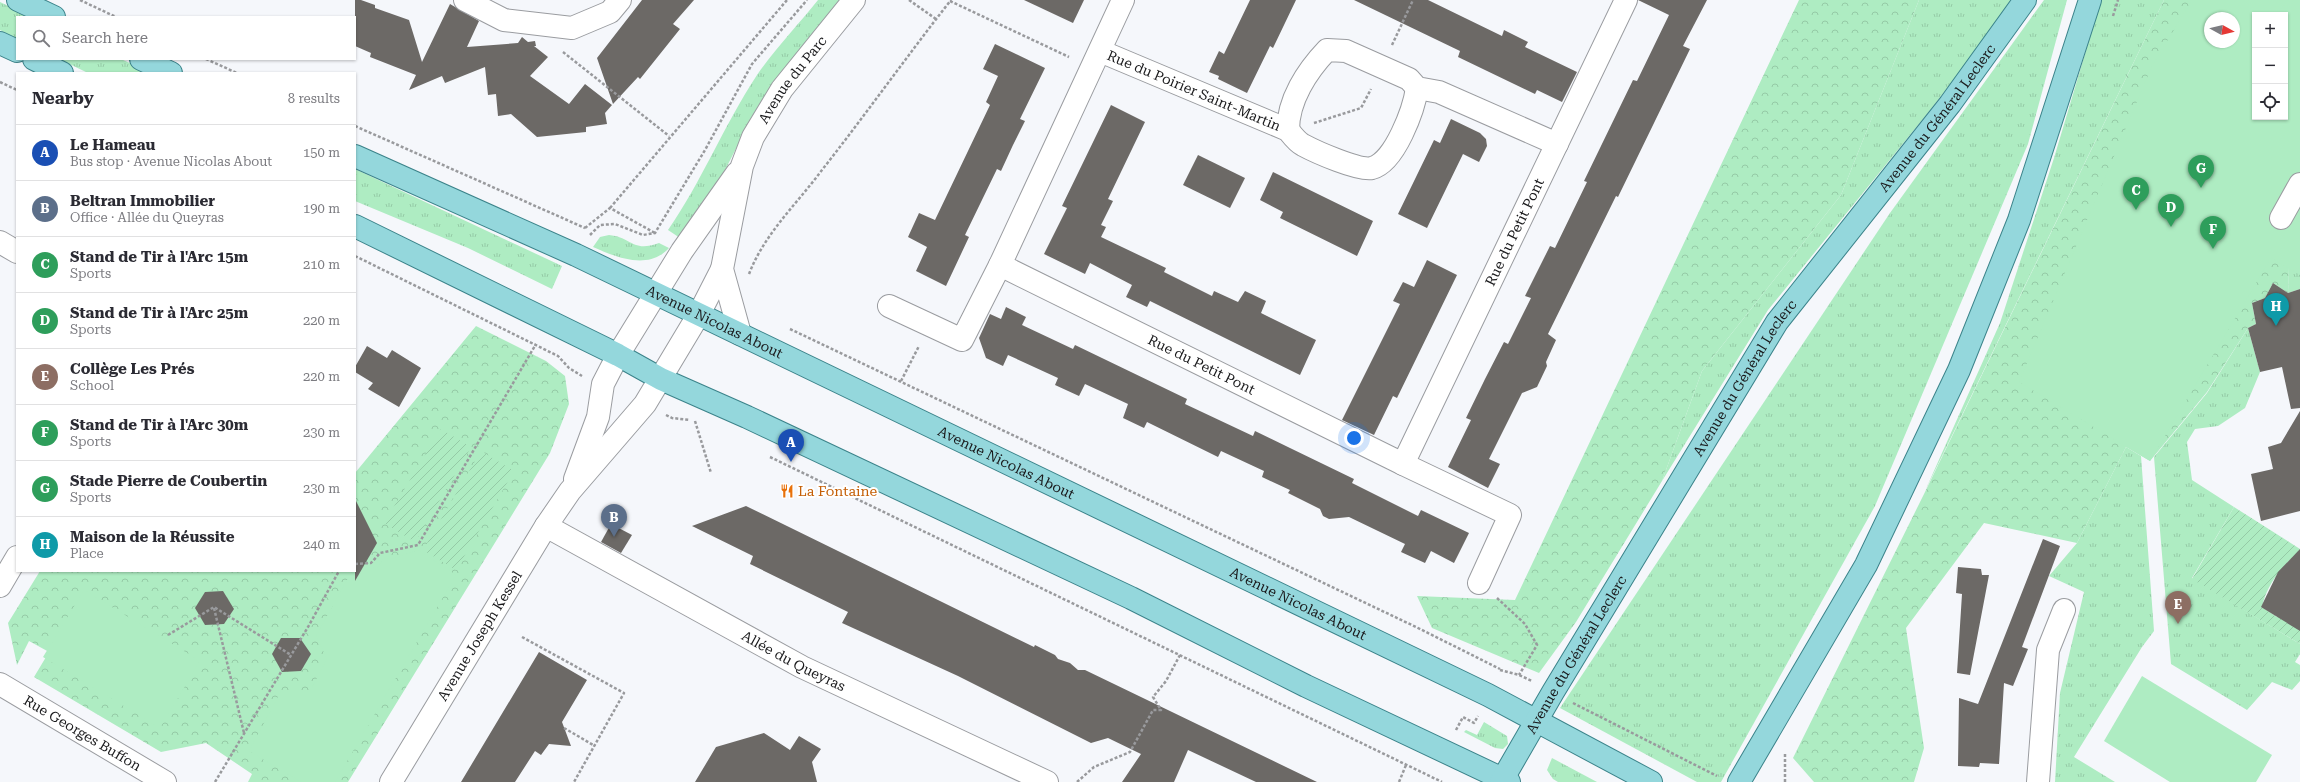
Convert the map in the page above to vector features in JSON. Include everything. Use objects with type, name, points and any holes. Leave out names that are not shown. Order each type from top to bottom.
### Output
[{"type":"main road","points":[[18,0],[52,16]]},
{"type":"main road","name":"Avenue du Général Leclerc","points":[[1505,781],[1537,721],[1777,322],[1950,104],[2025,0]]},
{"type":"main road","points":[[1739,782],[1866,565],[1960,370],[2019,220],[2090,0]]},
{"type":"main road","points":[[0,43],[16,51]]},
{"type":"main road","points":[[36,60],[60,72]]},
{"type":"main road","points":[[143,60],[169,72]]},
{"type":"main road","name":"Avenue Nicolas About","points":[[356,156],[576,255],[699,314],[1481,692],[1651,782]]},
{"type":"main road","points":[[356,226],[618,355],[661,379],[747,417],[1131,598],[1306,686],[1505,781]]},
{"type":"street","points":[[465,0],[504,20],[572,28],[610,12],[620,0]]},
{"type":"street","name":"Avenue du Parc","points":[[699,314],[722,269],[742,166],[752,137],[782,89],[854,0]]},
{"type":"street","points":[[889,306],[962,340],[1000,265],[1123,0]]},
{"type":"street","name":"Rue du Petit Pont","points":[[1403,464],[1626,0]]},
{"type":"street","name":"Rue du Poirier Saint-Martin","points":[[1288,130],[1288,115],[1310,68],[1327,50],[1346,51],[1409,79],[1417,88],[1439,92],[1557,144]]},
{"type":"street","name":"Rue du Poirier Saint-Martin","points":[[1096,60],[1288,130],[1302,145],[1357,167],[1372,168],[1388,158],[1415,105],[1417,88]]},
{"type":"street","name":"Avenue du Parc","points":[[655,293],[742,166]]},
{"type":"street","points":[[2281,218],[2300,184]]},
{"type":"street","points":[[0,242],[16,251]]},
{"type":"street","name":"Rue du Petit Pont","points":[[1000,265],[1403,464],[1510,515],[1479,582]]},
{"type":"street","name":"Avenue du Parc","points":[[722,269],[740,334]]},
{"type":"street","name":"Avenue Joseph Kessel","points":[[570,491],[598,417],[603,384],[618,355],[655,293]]},
{"type":"street","name":"Avenue Joseph Kessel","points":[[391,782],[546,526],[570,491],[645,404],[699,314]]},
{"type":"street","name":"Allée du Queyras","points":[[546,526],[802,667],[1047,782]]},
{"type":"street","points":[[0,586],[16,559]]},
{"type":"street","points":[[2038,782],[2048,650],[2064,610]]},
{"type":"street","name":"Rue Georges Buffon","points":[[0,684],[165,782]]},
{"type":"path","points":[[80,0],[114,16]]},
{"type":"path","points":[[576,255],[585,228],[610,208],[669,136],[787,0]]},
{"type":"path","points":[[655,233],[705,150],[752,64],[807,0]]},
{"type":"path","points":[[909,0],[936,19]]},
{"type":"path","points":[[748,278],[757,254],[777,224],[815,180],[951,1],[1096,60]]},
{"type":"path","points":[[558,48],[669,136]]},
{"type":"path","points":[[208,60],[235,72]]},
{"type":"path","points":[[0,82],[16,90]]},
{"type":"path","points":[[356,126],[585,228]]},
{"type":"path","points":[[610,208],[655,233]]},
{"type":"path","points":[[576,255],[588,236],[600,225],[615,224],[642,235],[655,233]]},
{"type":"path","points":[[356,256],[536,344],[558,356],[569,368],[582,377]]},
{"type":"path","points":[[901,381],[930,325]]},
{"type":"path","points":[[790,329],[1416,627],[1500,669]]},
{"type":"path","points":[[356,564],[371,564],[380,553],[418,545],[536,344]]},
{"type":"path","points":[[695,420],[711,473]]},
{"type":"path","points":[[764,454],[1442,782]]},
{"type":"path","points":[[215,782],[291,656],[338,572]]},
{"type":"path","points":[[1479,582],[1525,624],[1537,645],[1519,675]]},
{"type":"path","points":[[214,607],[291,656]]},
{"type":"path","points":[[168,635],[214,607]]},
{"type":"path","points":[[214,607],[244,734]]},
{"type":"path","points":[[522,637],[624,693],[574,782]]},
{"type":"path","points":[[1077,782],[1094,767],[1130,752],[1153,710],[1161,710],[1153,697],[1166,681],[1180,655]]},
{"type":"path","points":[[564,728],[595,746]]},
{"type":"path","points":[[1399,782],[1406,765]]},
{"type":"green space","points":[[818,0],[841,0],[773,83],[754,113],[718,184],[680,238],[668,230],[692,192],[745,94],[771,56]]},
{"type":"green space","points":[[1799,0],[1919,0],[1841,195],[1702,371],[1662,481],[1576,622],[1539,673],[1432,628],[1417,596],[1515,600]]},
{"type":"green space","points":[[1919,0],[2016,0],[1927,114],[1768,310],[1662,481],[1702,371],[1841,195]]},
{"type":"green space","points":[[2044,0],[2067,0],[2028,144],[1875,506],[1721,782],[1697,782],[1560,708],[1890,213]]},
{"type":"green space","points":[[2101,0],[2164,0],[1925,491],[2000,323],[2054,158]]},
{"type":"green space","points":[[2164,0],[2263,0],[2240,14],[2240,12],[2204,12],[2204,22],[2201,24],[2231,233],[2290,243],[2288,293],[2273,283],[2265,298],[2252,303],[2256,324],[2248,328],[2207,392],[2150,461],[2126,447],[2077,543],[1984,523],[1906,628],[1924,748],[1914,782],[1814,782],[1793,758],[1925,492]]},
{"type":"green space","points":[[2192,0],[2300,0],[2300,275],[2271,258],[2150,461],[2019,382],[2152,66]]},
{"type":"green space","points":[[0,2],[30,16],[16,16],[16,38],[0,30]]},
{"type":"green space","points":[[61,60],[123,60],[149,72],[86,72]]},
{"type":"green space","points":[[356,169],[562,266],[552,289],[468,248],[356,201]]},
{"type":"green space","points":[[609,235],[623,238],[632,244],[650,246],[659,243],[669,248],[661,255],[652,259],[632,260],[612,255],[593,247],[600,237]]},
{"type":"green space","points":[[2300,251],[2300,289],[2288,293],[2289,257]]},
{"type":"green space","points":[[476,326],[546,361],[565,376],[569,404],[550,453],[348,782],[248,782],[252,774],[206,743],[161,752],[34,677],[49,652],[29,641],[17,665],[8,623],[39,572],[356,572],[356,472]]},
{"type":"green space","points":[[2248,328],[2260,372],[2245,408],[2218,426],[2195,429],[2187,442],[2192,480],[2234,507],[2192,578],[2300,644],[2300,654],[2295,662],[2300,665],[2300,681],[2292,690],[2272,682],[2247,710],[2171,664],[2154,457],[2207,393]]},
{"type":"green space","points":[[441,429],[471,447],[415,542],[384,523]]},
{"type":"green space","points":[[2126,447],[2141,456],[2154,631],[2142,647],[2074,757],[2115,782],[2055,782],[2060,693],[2084,592],[2049,576],[2077,543]]},
{"type":"green space","points":[[481,451],[514,471],[456,570],[423,550]]},
{"type":"green space","points":[[2234,507],[2300,549],[2300,565],[2291,559],[2286,564],[2269,587],[2262,607],[2277,617],[2300,598],[2300,644],[2192,579]]},
{"type":"green space","points":[[418,550],[456,575],[335,782],[301,782],[249,751],[281,691],[310,691],[327,659],[316,636],[351,572],[356,572],[356,567],[377,568],[384,558],[392,559]]},
{"type":"green space","points":[[84,590],[200,661],[160,728],[43,657]]},
{"type":"green space","points":[[2142,676],[2272,755],[2256,782],[2170,782],[2104,741]]},
{"type":"green space","points":[[1484,722],[1507,736],[1508,744],[1503,749],[1495,748],[1464,732],[1466,730],[1477,735]]},
{"type":"green space","points":[[1552,758],[1597,782],[1558,782],[1553,779],[1547,770]]},
{"type":"building","points":[[355,0],[361,0],[375,5],[375,8],[409,20],[422,62],[450,4],[479,21],[467,47],[518,43],[522,37],[528,42],[535,41],[536,46],[534,46],[548,57],[530,76],[569,104],[585,84],[612,105],[605,113],[607,124],[586,127],[586,132],[537,137],[511,114],[498,116],[496,94],[488,95],[485,67],[445,83],[442,76],[409,90],[416,75],[370,57],[371,53],[356,46]]},
{"type":"building","points":[[642,0],[694,0],[673,24],[680,29],[640,79],[638,77],[613,104],[597,58]]},
{"type":"building","points":[[1024,0],[1084,0],[1073,23]]},
{"type":"building","points":[[1250,0],[1296,0],[1273,48],[1270,46],[1247,93],[1218,79],[1219,76],[1209,72],[1219,51],[1224,54]]},
{"type":"building","points":[[1354,0],[1428,0],[1502,36],[1504,30],[1528,42],[1525,47],[1577,72],[1562,102],[1537,90],[1535,94],[1458,57],[1460,51]]},
{"type":"building","points":[[1638,0],[1707,0],[1683,46],[1690,49],[1618,197],[1616,196],[1548,334],[1556,340],[1546,362],[1547,366],[1537,387],[1522,393],[1489,459],[1500,464],[1488,488],[1448,467],[1471,420],[1466,418],[1485,379],[1504,342],[1508,344],[1531,298],[1525,296],[1550,246],[1555,248],[1587,182],[1584,181],[1633,80],[1637,81],[1669,15]]},
{"type":"building","points":[[995,44],[1045,68],[1020,119],[1025,121],[1001,171],[997,169],[965,235],[969,237],[946,286],[916,271],[927,247],[908,237],[919,213],[935,220],[990,105],[986,102],[998,76],[983,69]]},
{"type":"building","points":[[1111,105],[1145,122],[1108,199],[1113,201],[1101,225],[1106,227],[1101,237],[1166,268],[1164,272],[1212,296],[1214,291],[1238,302],[1245,291],[1266,301],[1261,313],[1316,340],[1300,375],[1150,301],[1147,307],[1126,297],[1132,285],[1090,263],[1085,274],[1044,254],[1067,208],[1062,206]]},
{"type":"building","points":[[1451,119],[1480,133],[1486,139],[1487,146],[1479,162],[1463,154],[1427,228],[1398,214],[1434,140],[1440,143]]},
{"type":"building","points":[[1198,155],[1245,178],[1230,208],[1183,185]]},
{"type":"building","points":[[1273,172],[1373,221],[1357,256],[1280,218],[1283,212],[1260,200]]},
{"type":"building","points":[[1427,260],[1457,275],[1397,398],[1393,396],[1374,435],[1342,420],[1400,304],[1393,301],[1403,282],[1414,287]]},
{"type":"building","points":[[2273,283],[2288,293],[2300,289],[2300,408],[2291,409],[2282,367],[2260,372],[2248,328],[2256,324],[2252,303],[2265,298]]},
{"type":"building","points":[[1006,307],[1026,317],[1022,325],[1073,349],[1075,345],[1187,399],[1185,404],[1253,436],[1255,431],[1354,479],[1352,483],[1418,516],[1421,510],[1469,533],[1454,563],[1431,551],[1425,563],[1401,552],[1405,544],[1349,517],[1329,519],[1323,516],[1320,509],[1288,493],[1290,490],[1262,477],[1264,471],[1221,451],[1218,457],[1147,422],[1144,428],[1123,418],[1128,404],[1085,384],[1079,396],[1055,385],[1058,378],[1008,355],[1003,366],[986,358],[979,338],[990,314],[1001,319]]},
{"type":"building","points":[[367,346],[387,358],[392,350],[421,368],[399,407],[368,389],[373,383],[356,373],[356,365]]},
{"type":"building","points":[[2300,411],[2300,511],[2261,521],[2251,474],[2273,469],[2268,447],[2281,443]]},
{"type":"building","points":[[356,501],[377,543],[355,581],[356,572]]},
{"type":"building","points":[[746,506],[1034,647],[1035,645],[1055,655],[1058,659],[1070,663],[1078,670],[1085,670],[1317,782],[1256,782],[1188,750],[1174,782],[1122,782],[1141,754],[1108,738],[1091,743],[958,676],[842,623],[848,612],[750,564],[753,556],[692,526]]},
{"type":"building","points":[[611,524],[632,535],[621,553],[601,542]]},
{"type":"building","points":[[2043,539],[2060,546],[2022,647],[2028,649],[2013,686],[2004,683],[1999,764],[1980,763],[1979,767],[1958,766],[1959,698],[1978,704]]},
{"type":"building","points":[[2300,549],[2300,631],[2261,607],[2278,572]]},
{"type":"building","points":[[1958,567],[1981,569],[1982,575],[1989,575],[1970,675],[1957,673],[1962,594],[1956,593]]},
{"type":"building","points":[[223,591],[234,609],[224,624],[205,625],[195,608],[205,592]]},
{"type":"building","points":[[281,638],[300,638],[311,654],[301,671],[282,672],[272,654]]},
{"type":"building","points":[[539,652],[587,680],[562,722],[571,746],[549,744],[541,755],[535,751],[515,782],[461,782]]},
{"type":"building","points":[[764,733],[790,750],[799,736],[821,749],[812,762],[817,782],[695,782],[716,747]]},
{"type":"place","name":"Stade Pierre de Coubertin","points":[[2201,188]]},
{"type":"place","name":"Stand de Tir à l'Arc 15m","points":[[2136,210]]},
{"type":"place","name":"Stand de Tir à l'Arc 25m","points":[[2171,227]]},
{"type":"place","name":"Stand de Tir à l'Arc 30m","points":[[2213,249]]},
{"type":"place","name":"Maison de la Réussite","points":[[2276,326]]},
{"type":"place","name":"Le Hameau","points":[[791,462]]},
{"type":"place","name":"La Fontaine","points":[[787,491]]},
{"type":"place","name":"Beltran Immobilier","points":[[614,537]]},
{"type":"place","name":"Collège Les Prés","points":[[2178,624]]}]
